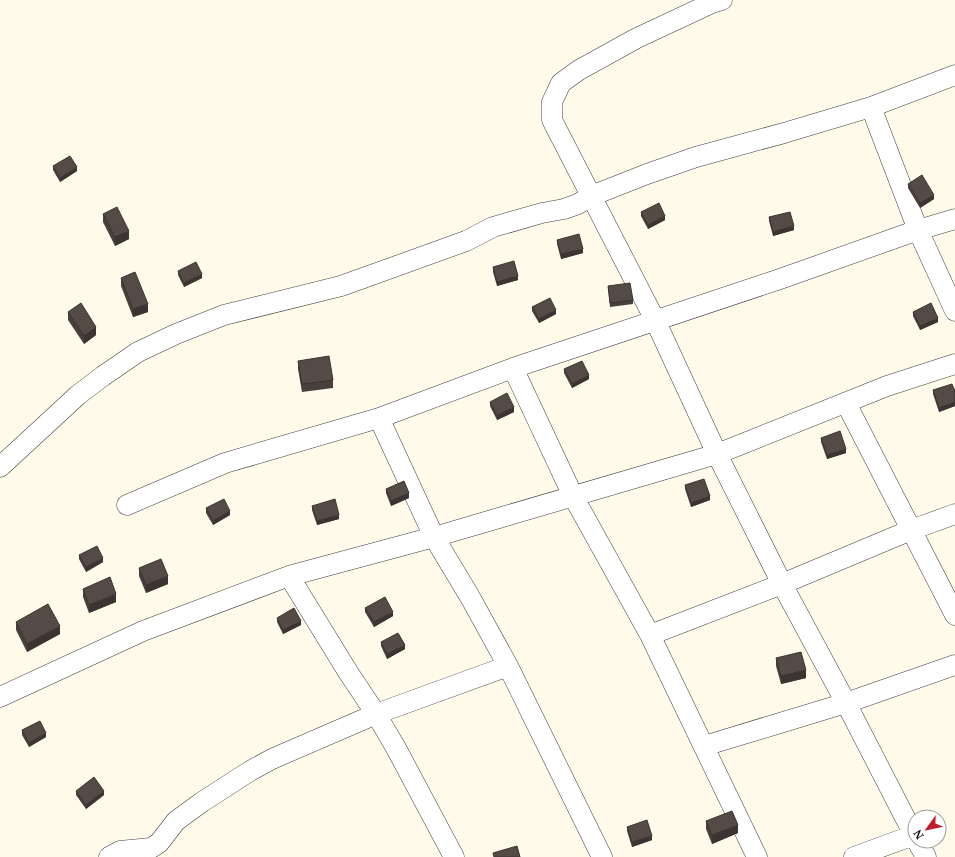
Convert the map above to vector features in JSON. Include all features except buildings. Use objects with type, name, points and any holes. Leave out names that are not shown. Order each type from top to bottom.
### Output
[{"type":"street","points":[[722,0],[712,3],[637,38],[579,70],[561,83],[552,102],[552,120],[655,320],[717,454],[782,584],[846,703],[907,822]]},
{"type":"street","points":[[0,467],[78,395],[138,352],[158,341],[224,315],[341,286],[466,241],[493,227],[578,204],[591,196],[696,157],[871,107],[955,75]]},
{"type":"street","points":[[871,107],[918,230],[955,311]]},
{"type":"street","points":[[127,505],[225,463],[379,418],[513,368],[780,279],[918,230],[955,219]]},
{"type":"street","points":[[0,698],[143,631],[288,576],[434,537],[717,454],[887,386],[955,364]]},
{"type":"street","points":[[513,368],[573,496],[650,635],[757,857]]},
{"type":"street","points":[[846,403],[955,615]]},
{"type":"street","points":[[379,418],[434,537],[470,597],[508,666],[602,857]]},
{"type":"street","points":[[650,635],[782,584],[910,530],[955,514]]},
{"type":"street","points":[[288,576],[376,714],[396,748],[454,857]]},
{"type":"street","points":[[704,746],[846,703],[955,665]]},
{"type":"street","points":[[109,857],[120,851],[151,848],[159,843],[176,821],[250,771],[272,759],[376,714],[508,666]]},
{"type":"street","points":[[854,857],[907,840]]}]
